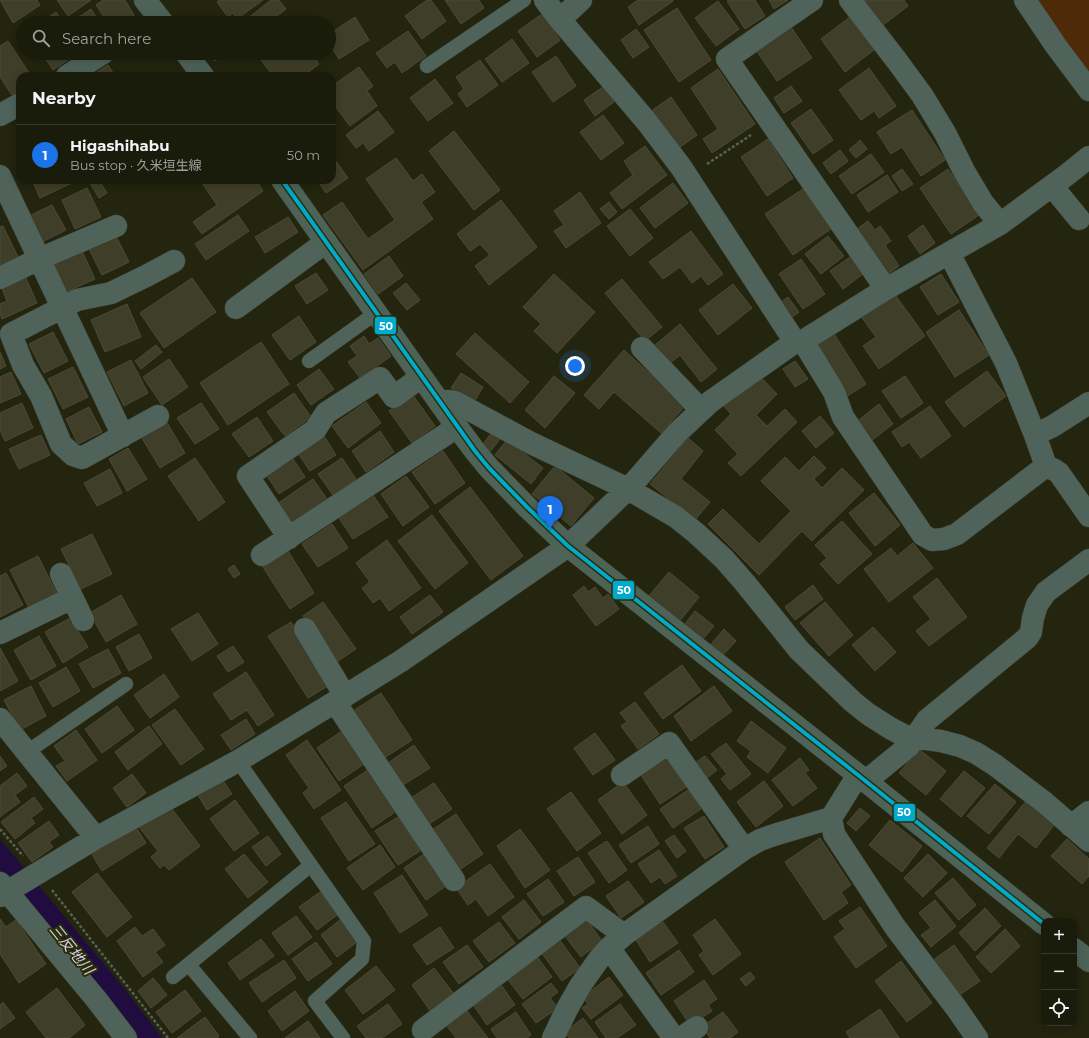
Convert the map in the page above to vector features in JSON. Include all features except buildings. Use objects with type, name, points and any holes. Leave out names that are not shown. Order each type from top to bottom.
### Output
[{"type":"main road","points":[[191,60],[200,72]]},
{"type":"main road","points":[[285,184],[421,377],[489,468],[568,546],[1041,922]]},
{"type":"main road","points":[[1077,951],[1089,961]]},
{"type":"street","points":[[545,0],[647,122],[687,177],[834,392],[843,417],[924,535],[932,540],[944,539],[957,534],[1046,466]]},
{"type":"street","points":[[562,22],[566,14],[581,0]]},
{"type":"street","points":[[812,0],[727,59],[886,289]]},
{"type":"street","points":[[850,0],[897,60],[922,95],[964,171],[983,202],[1000,224]]},
{"type":"street","points":[[1025,0],[1056,46],[1089,90]]},
{"type":"street","points":[[73,72],[92,60]]},
{"type":"street","points":[[0,115],[16,106]]},
{"type":"street","points":[[126,1038],[91,993],[4,890],[36,874],[96,838],[238,761],[401,661],[568,546],[628,489],[677,433],[710,402],[799,342],[886,289],[1000,224],[1089,157]]},
{"type":"street","points":[[0,176],[122,436]]},
{"type":"street","points":[[1052,186],[1079,219]]},
{"type":"street","points":[[0,278],[39,259],[116,226]]},
{"type":"street","points":[[236,308],[326,242]]},
{"type":"street","points":[[949,253],[1006,363],[1036,435],[1046,466],[1059,473],[1089,516]]},
{"type":"street","points":[[158,416],[82,458],[73,455],[60,444],[41,396],[23,365],[11,334],[77,300],[112,293],[174,261]]},
{"type":"street","points":[[642,348],[701,410]]},
{"type":"street","points":[[289,538],[248,476],[314,430],[326,413],[380,378],[394,397],[421,377]]},
{"type":"street","points":[[440,403],[447,400],[455,402],[531,443],[628,489],[676,517],[696,533],[724,560],[745,583],[799,650],[853,702],[868,714],[905,736],[941,741],[960,746],[976,753],[995,765],[1039,798],[1089,841]]},
{"type":"street","points":[[1036,435],[1053,426],[1089,402]]},
{"type":"street","points":[[262,555],[457,426]]},
{"type":"street","points":[[553,1038],[566,1009],[580,986],[599,959],[616,941],[744,849],[760,840],[774,835],[831,818],[862,778],[909,746],[927,720],[1027,638],[1031,632],[1033,618],[1038,605],[1046,592],[1089,560]]},
{"type":"street","points":[[61,574],[82,620]]},
{"type":"street","points":[[0,633],[72,598]]},
{"type":"street","points":[[305,629],[340,699],[454,880]]},
{"type":"street","points":[[0,719],[96,838]]},
{"type":"street","points":[[622,775],[669,743],[744,849]]},
{"type":"street","points":[[1071,826],[1089,812]]},
{"type":"street","points":[[831,818],[834,834],[895,927],[977,1038]]},
{"type":"street","points":[[422,1029],[586,907],[616,941],[674,1038]]},
{"type":"lane","points":[[427,66],[524,0]]},
{"type":"lane","points":[[309,361],[376,313]]},
{"type":"lane","points":[[27,752],[126,684]]},
{"type":"lane","points":[[238,761],[364,941],[362,959],[315,1001],[343,1038]]},
{"type":"lane","points":[[173,977],[311,865]]},
{"type":"lane","points":[[189,965],[250,1038]]},
{"type":"path","points":[[687,177],[770,122]]},
{"type":"path","points":[[0,829],[168,1038]]},
{"type":"shaded area","points":[[1033,0],[1089,0],[1089,75]]},
{"type":"water","name":"三反地川","points":[[0,839],[123,987],[162,1038],[136,1038],[0,871]]},
{"type":"transit line","name":"50","points":[[285,184],[475,451],[489,468],[527,507],[568,546],[1041,922]]},
{"type":"place","name":"Higashihabu","points":[[550,529]]}]
